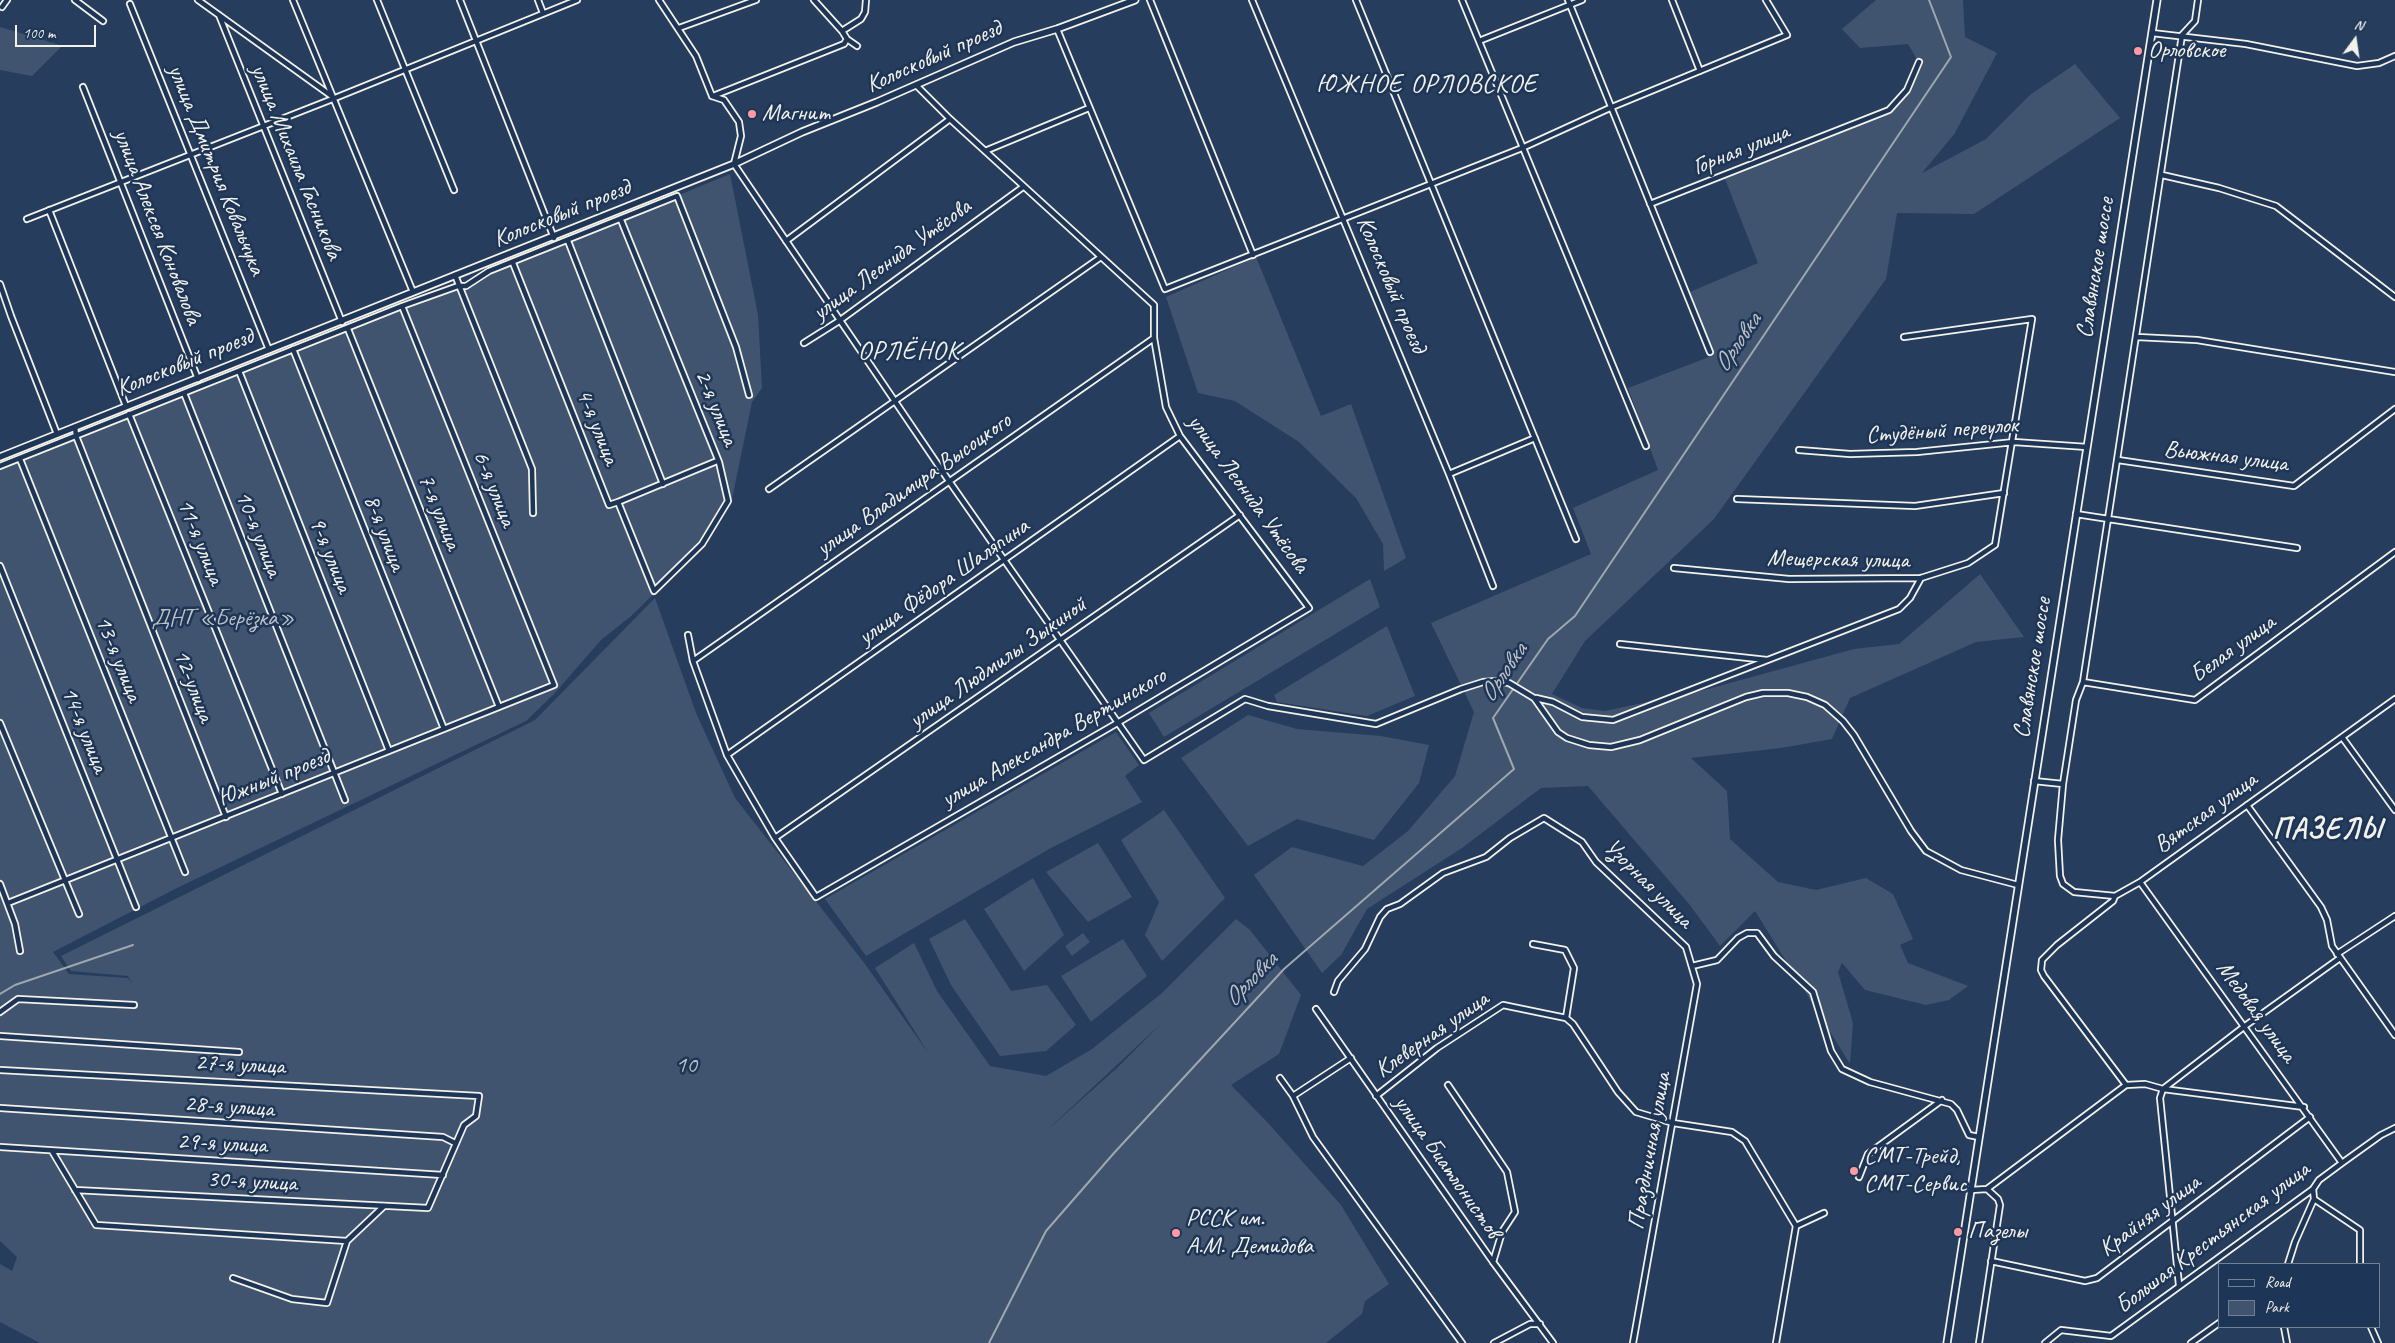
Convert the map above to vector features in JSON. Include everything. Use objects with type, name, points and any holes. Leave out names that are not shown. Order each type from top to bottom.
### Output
[{"type":"main road","name":"Колосковый проезд","points":[[0,457],[554,238],[734,164],[802,132],[1014,42],[1057,29],[1135,0]]},
{"type":"main road","name":"Славянское шоссе","points":[[1947,1343],[2157,0]]},
{"type":"street","points":[[2,7],[7,0]]},
{"type":"street","points":[[75,0],[103,21]]},
{"type":"street","points":[[198,0],[335,98]]},
{"type":"street","points":[[293,0],[414,292]]},
{"type":"street","points":[[377,0],[454,190]]},
{"type":"street","points":[[460,0],[554,238]]},
{"type":"street","points":[[538,0],[543,14]]},
{"type":"street","points":[[27,218],[335,98],[577,0]]},
{"type":"street","points":[[660,0],[696,56],[712,96],[724,100],[739,122],[742,136],[734,164],[950,481],[1144,760],[1245,699],[1268,706],[1376,724],[1483,682],[1509,683],[1534,698],[1553,702],[1582,717],[1613,720],[1899,609],[1910,598],[1921,578]]},
{"type":"street","points":[[679,28],[756,0]]},
{"type":"street","points":[[814,0],[847,39],[857,46]]},
{"type":"street","points":[[842,31],[861,19],[865,12],[866,0]]},
{"type":"street","points":[[1150,0],[1253,255]]},
{"type":"street","name":"Колосковый проезд","points":[[1252,0],[1449,474],[1493,586]]},
{"type":"street","points":[[1356,0],[1576,539]]},
{"type":"street","points":[[1462,0],[1646,446]]},
{"type":"street","points":[[1479,41],[1569,2],[1582,0]]},
{"type":"street","points":[[1672,0],[1700,71]]},
{"type":"street","points":[[1057,29],[1165,289],[1344,220],[1522,148],[1612,107],[1787,35],[1766,0]]},
{"type":"street","points":[[2115,896],[2074,892],[2063,884],[2060,876],[2058,843],[2063,784],[2076,700],[2083,682],[2182,35],[2194,21],[2198,0]]},
{"type":"street","points":[[1569,2],[1710,352]]},
{"type":"street","name":"улица Дмитрия Ковальчука","points":[[130,4],[269,350]]},
{"type":"street","name":"улица Михаила Гасникова","points":[[219,15],[342,322]]},
{"type":"street","points":[[2152,33],[2182,35],[2246,44],[2358,66],[2379,63],[2395,56]]},
{"type":"street","points":[[712,96],[844,44],[847,39]]},
{"type":"street","name":"Горная улица","points":[[1650,204],[1889,110],[1907,90],[1919,62]]},
{"type":"street","name":"улица Леонида Утёсова","points":[[916,85],[950,120],[1154,305],[1154,338],[1166,407],[1180,436],[1309,608]]},
{"type":"street","name":"улица Алексея Коновалова","points":[[83,88],[198,379]]},
{"type":"street","points":[[985,151],[1089,108]]},
{"type":"street","points":[[786,241],[950,120]]},
{"type":"street","points":[[2162,175],[2220,188],[2276,206],[2395,296]]},
{"type":"street","name":"улица Леонида Утёсова","points":[[804,343],[840,321],[1023,187]]},
{"type":"street","points":[[0,466],[402,306],[458,286],[466,286],[489,271],[621,220],[677,196],[736,347],[750,395]]},
{"type":"street","points":[[49,210],[126,406]]},
{"type":"street","name":"2-я улица","points":[[618,502],[654,591],[702,544],[728,501],[717,461],[621,220]]},
{"type":"street","points":[[568,241],[663,484]]},
{"type":"street","points":[[769,489],[1101,256]]},
{"type":"street","name":"4-я улица","points":[[513,263],[609,505],[618,502]]},
{"type":"street","points":[[455,276],[532,470],[533,513]]},
{"type":"street","points":[[0,284],[57,434]]},
{"type":"street","name":"6-я улица","points":[[402,306],[554,685]]},
{"type":"street","points":[[1737,499],[1916,506],[2004,493],[2032,318],[1904,338]]},
{"type":"street","name":"7-я улица","points":[[348,329],[499,707]]},
{"type":"street","points":[[2137,337],[2197,340],[2395,372]]},
{"type":"street","name":"улица Владимира Высоцкого","points":[[694,660],[1154,338]]},
{"type":"street","name":"8-я улица","points":[[293,349],[444,729]]},
{"type":"street","name":"9-я улица","points":[[239,371],[389,751]]},
{"type":"street","name":"10-я улица","points":[[184,393],[345,800]]},
{"type":"street","name":"Вьюжная улица","points":[[2118,460],[2294,486],[2395,409]]},
{"type":"street","name":"11-я улица","points":[[130,414],[282,794]]},
{"type":"street","name":"12-улица","points":[[75,428],[76,436],[226,817]]},
{"type":"street","name":"улица Фёдора Шаляпина","points":[[727,755],[1180,436]]},
{"type":"street","points":[[1449,474],[1535,438]]},
{"type":"street","name":"Студёный переулок","points":[[1800,450],[1850,454],[1917,452],[2012,442],[2087,447]]},
{"type":"street","name":"13-я улица","points":[[20,459],[185,872]]},
{"type":"street","points":[[618,502],[717,461]]},
{"type":"street","name":"Мещерская улица","points":[[1674,568],[1789,578],[1921,578],[1968,563],[1995,545],[2004,493]]},
{"type":"street","points":[[2076,514],[2108,521],[2297,548]]},
{"type":"street","name":"улица Людмилы Зыкиной","points":[[775,838],[1240,516]]},
{"type":"street","name":"Белая улица","points":[[2083,682],[2194,700],[2395,552]]},
{"type":"street","name":"14-я улица","points":[[0,566],[136,907]]},
{"type":"street","name":"улица Александра Вертинского","points":[[775,838],[816,897],[1119,722],[1309,608]]},
{"type":"street","points":[[688,635],[694,660],[727,755],[775,838]]},
{"type":"street","points":[[1620,644],[1768,660]]},
{"type":"street","name":"Южный проезд","points":[[8,903],[554,685]]},
{"type":"street","points":[[1534,698],[1558,732],[1567,738],[1589,745],[1611,747],[1640,740],[1746,697],[1776,692],[1807,696],[1836,713],[1849,728],[1911,831],[1926,851],[1962,870],[2018,885]]},
{"type":"street","name":"Вятская улица","points":[[2126,1085],[2044,976],[2041,970],[2042,960],[2057,945],[2113,901],[2115,896],[2140,882],[2395,699]]},
{"type":"street","points":[[0,723],[79,914]]},
{"type":"street","points":[[2342,737],[2395,810]]},
{"type":"street","points":[[2034,781],[2063,784]]},
{"type":"street","points":[[2247,805],[2321,907],[2327,920],[2332,946],[2395,1035]]},
{"type":"street","name":"Узорная улица","points":[[1334,992],[1338,982],[1365,949],[1380,917],[1388,909],[1413,895],[1443,873],[1486,857],[1510,838],[1544,818],[1582,842],[1596,862],[1686,947],[1692,966],[1716,960],[1738,938],[1747,933],[1757,933],[1774,956],[1813,992],[1831,1051],[1842,1069],[1870,1082],[1942,1100],[1957,1110],[1969,1136],[1980,1137]]},
{"type":"street","name":"Медовая улица","points":[[2140,882],[2304,1107],[2342,1163]]},
{"type":"street","points":[[0,884],[16,924],[20,951]]},
{"type":"street","points":[[2179,1285],[2174,1219],[2160,1098],[2163,1089],[2395,916]]},
{"type":"street","points":[[1533,944],[1564,950],[1574,968],[1566,1018],[1574,1024],[1618,1092],[1636,1112],[1673,1123],[1739,1135],[1745,1141],[1796,1226],[1776,1343]]},
{"type":"street","name":"Праздничная улица","points":[[1633,1343],[1697,984],[1692,966]]},
{"type":"street","points":[[0,1012],[18,999],[134,1004]]},
{"type":"street","name":"Клеверная улица","points":[[1376,1096],[1437,1048],[1504,1005],[1566,1018]]},
{"type":"street","name":"улица Биатлонистов","points":[[1316,1010],[1492,1262],[1553,1343]]},
{"type":"street","points":[[0,1036],[239,1052]]},
{"type":"street","points":[[1293,1096],[1351,1058]]},
{"type":"street","name":"27-я улица","points":[[0,1070],[479,1096],[476,1116],[464,1124],[455,1143]]},
{"type":"street","points":[[1280,1078],[1293,1096],[1313,1137],[1462,1343]]},
{"type":"street","points":[[1971,1190],[1987,1189],[2126,1085],[2145,1084],[2163,1089],[2304,1107]]},
{"type":"street","points":[[1448,1085],[1508,1172],[1515,1212],[1502,1232],[1492,1262]]},
{"type":"street","points":[[1859,1177],[1868,1154],[1942,1100]]},
{"type":"street","name":"28-я улица","points":[[0,1108],[443,1137],[455,1143]]},
{"type":"street","name":"Крайняя улица","points":[[1991,1261],[2091,1280],[2104,1273],[2310,1117]]},
{"type":"street","name":"Большая Крестьянская улица","points":[[2045,1343],[2061,1330],[2110,1336],[2313,1189],[2319,1180],[2342,1163],[2381,1135],[2395,1128]]},
{"type":"street","points":[[443,1175],[455,1143]]},
{"type":"street","name":"29-я улица","points":[[0,1147],[443,1175]]},
{"type":"street","points":[[52,1151],[96,1225],[347,1241]]},
{"type":"street","name":"30-я улица","points":[[75,1190],[428,1208],[443,1175]]},
{"type":"street","points":[[1979,1343],[2000,1205],[1998,1199],[1987,1189]]},
{"type":"street","points":[[2288,1263],[2295,1242],[2314,1199],[2313,1189]]},
{"type":"street","points":[[2314,1199],[2360,1230],[2360,1263]]},
{"type":"street","points":[[233,1278],[292,1299],[327,1303],[347,1241],[385,1206]]},
{"type":"street","points":[[1796,1226],[1824,1213]]},
{"type":"street","points":[[1494,1343],[1530,1324],[1540,1324]]},
{"type":"street","points":[[2191,1343],[2218,1324]]},
{"type":"street","points":[[2284,1328],[2287,1343]]},
{"type":"street","points":[[2371,1328],[2378,1343]]},
{"type":"green space","points":[[1876,0],[1963,0],[1965,37],[1997,53],[1955,133],[1922,173],[1986,139],[2030,95],[2075,64],[2120,118],[1974,214],[1897,213],[1886,279],[1714,519],[1585,641],[1552,694],[1582,708],[1605,711],[1708,689],[1854,649],[1899,644],[1980,574],[2024,637],[1976,642],[1850,698],[1832,739],[1781,748],[1691,758],[1727,791],[1730,839],[1778,882],[1816,890],[1866,878],[1893,894],[1913,939],[1900,945],[1908,963],[1968,986],[1949,1000],[1926,1005],[1865,990],[1842,963],[1838,972],[1853,1023],[1850,1064],[1755,911],[1720,946],[1689,904],[1588,786],[1541,788],[1462,848],[1367,909],[1341,955],[1322,973],[1254,875],[1292,847],[1363,866],[1408,831],[1455,776],[1474,712],[1431,623],[1591,554],[1573,508],[1658,470],[1628,388],[1714,355],[1690,292],[1758,263],[1725,179],[1891,112],[1910,92],[1919,63],[1908,44],[1860,48],[1842,29]]},
{"type":"green space","points":[[0,27],[62,46],[32,76],[0,70]]},
{"type":"green space","points":[[730,174],[758,315],[762,388],[752,402],[732,499],[704,545],[631,616],[601,640],[554,694],[526,721],[177,888],[53,952],[69,974],[128,978],[132,984],[128,976],[71,971],[61,956],[535,720],[655,598],[696,713],[735,798],[865,964],[929,1054],[875,968],[914,943],[937,991],[990,1066],[1046,1076],[1092,1049],[1162,993],[1236,919],[1250,930],[1301,995],[1279,1054],[1231,1085],[1269,1124],[1341,1205],[1389,1284],[1365,1301],[1362,1314],[1326,1343],[40,1343],[0,1322],[0,1264],[12,1271],[17,1257],[0,1241],[0,470],[352,330]],"holes":[[[1164,1021],[1118,1067],[1043,1134]]]},
{"type":"green space","points":[[1256,257],[1321,416],[1351,404],[1406,558],[1384,571],[1383,544],[1356,498],[1299,442],[1235,401],[1198,393],[1166,297]]},
{"type":"green space","points":[[1370,579],[1380,607],[1164,737],[1149,713]]},
{"type":"green space","points":[[1387,626],[1415,696],[1367,716],[1277,702],[1274,695]]},
{"type":"green space","points":[[1248,715],[1297,729],[1381,736],[1429,745],[1419,783],[1374,840],[1297,819],[1248,846],[1181,758]]},
{"type":"green space","points":[[1116,732],[1139,765],[1125,776],[1142,802],[1049,849],[866,956],[825,899]]},
{"type":"green space","points":[[1164,810],[1225,898],[1162,961],[1145,935],[1159,902],[1121,840]]},
{"type":"green space","points":[[1098,843],[1132,897],[1088,922],[1046,872]]},
{"type":"green space","points":[[1033,878],[1064,935],[1024,971],[984,909]]},
{"type":"green space","points":[[965,919],[1011,991],[1047,985],[1076,1025],[1046,1051],[1000,1056],[951,985],[929,939]]},
{"type":"green space","points":[[1083,933],[1090,942],[1072,956],[1065,946]]},
{"type":"green space","points":[[1123,939],[1147,976],[1091,1022],[1061,976]]},
{"type":"waterway","name":"Орловка","points":[[989,1343],[1046,1231],[1114,1153],[1284,969],[1514,769],[1493,718],[1548,639],[1575,616],[1951,57],[1929,0]]},
{"type":"waterway","points":[[0,994],[15,985],[133,945]]},
{"type":"place","name":"Орловское","points":[[2138,51]]},
{"type":"place","name":"Магнит","points":[[752,114]]},
{"type":"place","name":"СМТ-Трейд, СМТ-Сервис","points":[[1854,1171]]},
{"type":"place","name":"Пазелы","points":[[1958,1232]]},
{"type":"place","name":"РССК им. А.М. Демидова","points":[[1176,1233]]},
{"type":"district","name":"ЮЖНОЕ ОРЛОВСКОЕ","points":[[1427,85]]},
{"type":"district","name":"ОРЛЁНОК","points":[[909,352]]},
{"type":"district","name":"ПАЗЕЛЫ","points":[[2327,830]]},
{"type":"park label","name":"ДНТ «Берёзка»","points":[[223,619]]},
{"type":"park label","name":"10","points":[[686,1066]]}]
